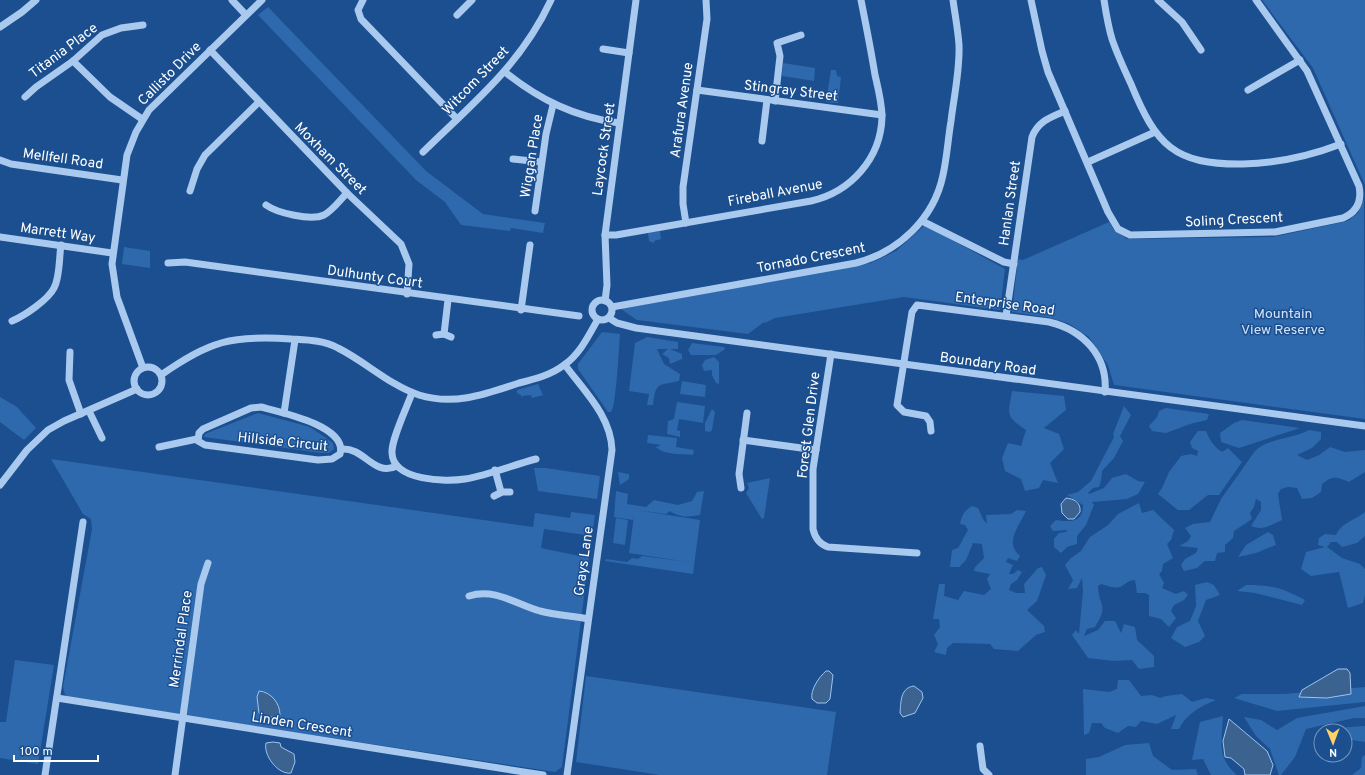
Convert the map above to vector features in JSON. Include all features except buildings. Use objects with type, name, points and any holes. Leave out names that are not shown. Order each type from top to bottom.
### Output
[{"type":"street","points":[[0,27],[22,12],[36,0]]},
{"type":"street","points":[[232,0],[246,15]]},
{"type":"street","name":"Callisto Drive","points":[[143,368],[117,297],[112,274],[112,253],[122,180],[129,147],[142,119],[156,103],[262,0]]},
{"type":"street","points":[[363,0],[358,10],[361,19],[457,119]]},
{"type":"street","points":[[457,16],[472,0]]},
{"type":"street","name":"Witcom Street","points":[[423,152],[505,72],[530,38],[551,0]]},
{"type":"street","name":"Laycock Street","points":[[605,301],[607,285],[604,235],[636,0]]},
{"type":"street","name":"Arafura Avenue","points":[[686,223],[683,204],[683,187],[707,19],[706,0]]},
{"type":"street","name":"Fireball Avenue","points":[[604,235],[616,235],[811,201],[838,191],[858,175],[871,156],[879,136],[882,115],[861,0]]},
{"type":"street","name":"Tornado Crescent","points":[[612,307],[869,260],[884,254],[902,241],[922,221],[936,197],[943,176],[959,64],[958,29],[952,0]]},
{"type":"street","name":"Soling Crescent","points":[[1031,0],[1045,62],[1065,111],[1114,224],[1123,233],[1130,235],[1275,232],[1343,218],[1356,209],[1360,196],[1359,186],[1324,104],[1300,60],[1256,0]]},
{"type":"street","points":[[1104,0],[1116,49],[1143,114],[1155,132],[1168,144],[1184,155],[1202,161],[1219,164],[1271,162],[1315,153],[1341,144]]},
{"type":"street","points":[[1158,0],[1182,22],[1201,50]]},
{"type":"street","name":"Titania Place","points":[[25,97],[36,87],[73,61],[93,41],[106,32],[142,25]]},
{"type":"street","points":[[762,141],[780,61],[777,43],[800,35]]},
{"type":"street","name":"Moxham Street","points":[[210,50],[347,193],[404,248],[410,267],[407,294]]},
{"type":"street","points":[[603,50],[629,53]]},
{"type":"street","points":[[1248,90],[1300,60]]},
{"type":"street","points":[[73,61],[110,97],[142,119]]},
{"type":"street","points":[[505,72],[524,87],[553,105],[587,117],[620,123]]},
{"type":"street","name":"Stingray Street","points":[[697,90],[882,115]]},
{"type":"street","points":[[190,191],[197,169],[205,155],[259,102]]},
{"type":"street","name":"Wiggan Place","points":[[535,211],[548,120],[553,105]]},
{"type":"street","name":"Hanlan Street","points":[[1006,316],[1032,137],[1036,128],[1043,121],[1065,111]]},
{"type":"street","points":[[1088,162],[1155,132]]},
{"type":"street","points":[[513,159],[541,162]]},
{"type":"street","name":"Mellfell Road","points":[[0,160],[11,164],[122,180]]},
{"type":"street","points":[[266,205],[281,212],[317,217],[327,213],[347,193]]},
{"type":"street","points":[[922,221],[1004,262],[1014,264]]},
{"type":"street","name":"Marrett Way","points":[[0,237],[112,253]]},
{"type":"street","points":[[12,321],[24,316],[52,291],[56,282],[61,245]]},
{"type":"street","points":[[521,310],[530,245]]},
{"type":"street","name":"Dulhunty Court","points":[[168,263],[184,262],[521,310],[579,316]]},
{"type":"street","points":[[436,335],[447,335],[448,300]]},
{"type":"street","points":[[605,301],[612,307],[612,313],[606,320],[598,319],[594,315],[593,308],[596,303],[605,301]]},
{"type":"street","name":"Enterprise Road","points":[[904,364],[912,312],[917,304],[922,304],[1049,322],[1065,326],[1078,334],[1090,345],[1101,362],[1106,379],[1105,392]]},
{"type":"street","name":"Boundary Road","points":[[609,318],[617,323],[629,327],[1365,426]]},
{"type":"street","points":[[160,375],[195,353],[222,342],[250,338],[318,341],[334,346],[398,386],[412,392],[437,399],[467,398],[542,376],[564,365],[579,350],[598,319]]},
{"type":"street","name":"Hillside Circuit","points":[[284,413],[295,340]]},
{"type":"street","points":[[70,352],[69,380],[81,414]]},
{"type":"street","name":"Forest Glen Drive","points":[[831,354],[813,472],[813,529],[820,543],[831,547],[917,553]]},
{"type":"street","points":[[904,364],[899,386],[898,407],[904,412],[926,416],[930,422],[931,431]]},
{"type":"street","name":"Grays Lane","points":[[564,365],[605,420],[611,442],[611,458],[567,775]]},
{"type":"street","points":[[143,368],[151,368],[160,375],[162,384],[154,394],[145,394],[137,389],[135,380],[136,375],[143,368]]},
{"type":"street","points":[[0,486],[35,440],[53,426],[137,389]]},
{"type":"street","points":[[412,392],[392,448],[392,455],[397,466],[408,474],[448,480],[470,478],[536,459]]},
{"type":"street","name":"Hillside Circuit","points":[[262,407],[318,425],[339,441],[341,449],[340,454],[336,458],[318,460],[205,445],[200,443],[197,438],[198,433],[203,429],[250,408],[262,407]]},
{"type":"street","points":[[90,411],[102,438]]},
{"type":"street","points":[[741,488],[738,474],[747,413]]},
{"type":"street","name":"Hillside Circuit","points":[[159,447],[197,438]]},
{"type":"street","points":[[743,440],[816,450]]},
{"type":"street","points":[[341,449],[354,450],[382,470],[388,470],[397,466]]},
{"type":"street","points":[[496,470],[501,492]]},
{"type":"street","points":[[494,496],[501,492],[510,492]]},
{"type":"street","points":[[45,775],[83,522]]},
{"type":"street","name":"Merrindal Place","points":[[175,775],[176,759],[184,719],[184,706],[201,584],[208,563]]},
{"type":"street","points":[[469,596],[480,594],[497,595],[539,611],[588,619]]},
{"type":"street","name":"Linden Crescent","points":[[57,698],[543,775]]},
{"type":"street","points":[[980,746],[983,769],[989,775]]},
{"type":"green space","points":[[1262,0],[1365,0],[1365,185],[1313,68]]},
{"type":"green space","points":[[268,7],[426,171],[483,214],[545,223],[543,233],[511,228],[510,231],[461,225],[445,202],[416,180],[258,15]]},
{"type":"green space","points":[[783,63],[815,68],[814,81],[782,76]]},
{"type":"green space","points":[[831,70],[836,70],[837,76],[841,77],[838,103],[826,102]]},
{"type":"green space","name":"Mountain View Reserve","points":[[1364,199],[1365,419],[1114,385],[1108,365],[1089,337],[1068,323],[1051,318],[1012,312],[1018,259],[1023,260],[1109,222],[1114,230],[1127,239],[1273,237],[1348,221],[1358,213]]},
{"type":"green space","points":[[925,225],[1005,269],[1000,310],[904,297],[775,318],[765,323],[764,322],[748,334],[637,320],[621,309],[871,263],[896,251]]},
{"type":"green space","points":[[660,231],[661,239],[654,241],[654,243],[649,241],[648,233]]},
{"type":"green space","points":[[124,247],[150,251],[150,268],[122,264]]},
{"type":"green space","points":[[602,332],[620,334],[616,389],[611,412],[608,412],[578,369],[578,364]]},
{"type":"green space","points":[[647,337],[678,342],[678,349],[670,349],[682,354],[682,359],[670,364],[669,358],[662,354],[668,349],[657,349],[664,364],[680,374],[679,381],[662,384],[657,388],[653,405],[647,405],[649,394],[629,391],[635,343]]},
{"type":"green space","points":[[692,343],[724,347],[725,349],[716,355],[691,355],[688,350]]},
{"type":"green space","points":[[714,357],[719,362],[719,384],[716,383],[712,375],[712,370],[704,371],[702,365],[705,360]]},
{"type":"green space","points":[[682,381],[706,385],[705,397],[680,394]]},
{"type":"green space","points":[[538,384],[543,395],[532,398],[531,395],[522,396],[521,398],[521,395],[517,393],[517,390]]},
{"type":"green space","points":[[1012,391],[1064,396],[1066,410],[1044,428],[1059,434],[1064,449],[1050,463],[1058,483],[1043,480],[1039,488],[1025,491],[1021,479],[1005,471],[1002,458],[1008,443],[1021,446],[1026,430],[1011,418],[1009,410]]},
{"type":"green space","points":[[0,397],[17,407],[36,428],[24,440],[0,422]]},
{"type":"green space","points":[[677,402],[705,406],[703,423],[679,419],[677,430],[680,431],[680,437],[667,434],[668,421],[674,419]]},
{"type":"green space","points":[[1124,406],[1131,415],[1120,436],[1123,441],[1114,458],[1102,471],[1099,487],[1093,488],[1088,493],[1089,494],[1104,488],[1112,478],[1126,474],[1138,481],[1145,482],[1138,494],[1127,499],[1092,502],[1094,505],[1086,525],[1077,536],[1077,544],[1067,547],[1061,553],[1054,547],[1054,539],[1059,533],[1066,532],[1067,530],[1053,531],[1050,526],[1056,520],[1071,521],[1075,520],[1081,515],[1083,505],[1067,495],[1078,492],[1091,481],[1114,437],[1113,434]]},
{"type":"green space","points":[[1166,408],[1209,414],[1207,420],[1190,424],[1166,433],[1152,431],[1149,426],[1157,417],[1159,411]]},
{"type":"green space","points":[[712,409],[715,412],[712,430],[710,432],[705,431],[705,423]]},
{"type":"green space","points":[[258,413],[310,427],[333,443],[334,449],[329,453],[321,453],[204,437],[205,434]]},
{"type":"green space","points":[[1242,420],[1300,428],[1239,448],[1221,442],[1220,433],[1234,423]]},
{"type":"green space","points":[[1309,430],[1321,432],[1321,439],[1312,448],[1297,455],[1307,460],[1319,455],[1330,447],[1345,452],[1365,450],[1365,472],[1349,482],[1338,478],[1329,479],[1322,484],[1321,492],[1312,498],[1302,499],[1297,488],[1288,487],[1281,489],[1278,494],[1282,520],[1263,528],[1251,526],[1261,510],[1261,502],[1256,499],[1254,507],[1250,513],[1252,519],[1234,531],[1233,538],[1225,545],[1225,552],[1217,553],[1215,561],[1205,561],[1197,568],[1184,571],[1181,565],[1185,559],[1196,553],[1198,548],[1179,546],[1188,541],[1191,536],[1185,528],[1193,524],[1210,522],[1221,499],[1255,451],[1274,441]]},
{"type":"green space","points":[[1198,431],[1206,431],[1212,443],[1219,450],[1222,452],[1228,448],[1242,462],[1219,495],[1208,495],[1189,510],[1178,510],[1158,494],[1169,472],[1181,456],[1191,454],[1197,456],[1198,451],[1192,448],[1190,442]]},
{"type":"green space","points":[[648,435],[677,438],[676,447],[694,450],[693,455],[673,454],[659,450],[656,447],[661,445],[647,443]]},
{"type":"green space","points":[[51,459],[533,527],[535,513],[570,518],[571,512],[595,515],[592,536],[544,529],[541,548],[589,558],[562,767],[555,772],[71,698],[65,695],[63,687],[92,529],[91,519],[83,514]]},
{"type":"green space","points":[[534,468],[545,468],[600,476],[597,499],[538,491]]},
{"type":"green space","points":[[618,472],[629,474],[629,479],[620,485]]},
{"type":"green space","points":[[770,478],[764,518],[762,519],[746,493],[749,488],[747,483]]},
{"type":"green space","points":[[616,491],[628,494],[627,504],[646,507],[654,500],[678,505],[692,501],[697,492],[704,491],[700,515],[684,516],[677,515],[670,511],[666,514],[636,510],[700,520],[693,574],[605,561],[606,559],[627,562],[632,558],[638,559],[642,556],[688,562],[629,553],[634,516],[633,520],[614,517]]},
{"type":"green space","points":[[1139,503],[1142,513],[1153,510],[1174,530],[1171,540],[1167,544],[1173,558],[1163,564],[1162,571],[1159,574],[1164,583],[1162,588],[1176,594],[1184,591],[1188,595],[1184,600],[1174,605],[1171,611],[1176,618],[1169,627],[1161,619],[1149,616],[1149,595],[1145,593],[1137,593],[1135,580],[1120,587],[1101,584],[1098,586],[1102,614],[1095,627],[1087,629],[1084,636],[1098,630],[1105,621],[1115,621],[1121,633],[1124,624],[1135,627],[1137,640],[1154,656],[1154,667],[1139,669],[1132,660],[1114,661],[1088,658],[1072,635],[1076,630],[1079,634],[1083,591],[1082,578],[1077,588],[1068,589],[1073,580],[1065,565],[1071,558],[1081,551],[1090,537],[1108,525],[1118,514]]},
{"type":"green space","points":[[972,506],[978,508],[987,524],[986,515],[1011,514],[1017,510],[1026,511],[1014,534],[1013,540],[1015,551],[1020,556],[1017,561],[1008,558],[1006,562],[1013,565],[1009,574],[1013,574],[1018,570],[1022,572],[1017,580],[1011,584],[1009,590],[1016,593],[1025,593],[1024,584],[1038,568],[1042,567],[1046,575],[1037,601],[1027,610],[1044,626],[1045,632],[1036,635],[1018,651],[994,649],[990,644],[953,643],[947,648],[946,655],[934,652],[938,644],[934,635],[940,627],[939,619],[933,619],[939,584],[945,584],[944,596],[958,600],[964,591],[984,595],[991,589],[987,579],[990,574],[974,571],[975,567],[984,558],[982,544],[973,543],[966,560],[959,567],[950,567],[952,550],[958,548],[968,530],[965,525],[960,524],[962,518],[965,512]]},
{"type":"green space","points":[[1365,512],[1365,536],[1357,543],[1342,547],[1337,542],[1331,542],[1327,547],[1342,558],[1360,564],[1365,569],[1365,595],[1363,603],[1348,608],[1339,572],[1311,576],[1301,569],[1306,552],[1325,547],[1318,545],[1319,538],[1325,534],[1336,535],[1345,524]]},
{"type":"green space","points":[[616,518],[628,520],[625,545],[613,543]]},
{"type":"green space","points":[[1268,532],[1273,535],[1276,545],[1256,553],[1238,557],[1246,545]]},
{"type":"green space","points":[[1207,582],[1214,585],[1220,595],[1206,600],[1198,621],[1205,636],[1199,642],[1185,647],[1171,638],[1177,627],[1190,621],[1196,606],[1195,585]]},
{"type":"green space","points":[[1246,585],[1277,588],[1305,600],[1302,605],[1255,593],[1237,591]]},
{"type":"green space","points":[[15,660],[54,665],[38,764],[0,758],[0,722],[6,722]]},
{"type":"green space","points":[[586,676],[836,712],[827,775],[660,775],[576,762]]},
{"type":"green space","points":[[1118,680],[1129,680],[1141,696],[1152,695],[1160,698],[1182,694],[1192,702],[1206,698],[1216,700],[1189,715],[1179,729],[1171,729],[1176,715],[1157,724],[1141,721],[1136,727],[1128,726],[1118,733],[1105,728],[1101,723],[1092,723],[1089,733],[1084,735],[1083,689],[1109,692],[1117,689]]},
{"type":"green space","points":[[1365,687],[1365,702],[1277,711],[1234,698],[1242,694],[1284,694]]},
{"type":"green space","points":[[1365,706],[1365,718],[1354,718],[1332,723],[1313,723],[1313,727],[1306,729],[1295,757],[1281,775],[1279,775],[1270,749],[1256,736],[1244,717],[1261,720],[1277,730],[1297,718]]},
{"type":"green space","points":[[1223,716],[1221,741],[1223,755],[1230,768],[1237,775],[1211,775],[1203,759],[1192,760],[1200,722]]},
{"type":"green space","points":[[1365,726],[1365,742],[1353,740],[1353,727]]},
{"type":"green space","points":[[1149,743],[1153,756],[1172,770],[1196,769],[1198,775],[1086,775],[1086,759],[1099,757],[1125,745]]},
{"type":"green space","points":[[1365,755],[1365,775],[1352,775],[1361,768],[1362,757]]},
{"type":"shaded area","points":[[1066,498],[1072,499],[1078,503],[1080,512],[1074,519],[1068,519],[1062,513],[1061,504]]},
{"type":"shaded area","points":[[1338,669],[1347,669],[1350,673],[1351,694],[1327,698],[1299,697],[1302,690]]},
{"type":"shaded area","points":[[826,671],[829,671],[833,675],[830,699],[826,703],[817,703],[812,699],[812,692],[818,680]]},
{"type":"shaded area","points":[[914,686],[922,692],[923,698],[915,713],[903,717],[900,713],[902,696],[909,687]]},
{"type":"shaded area","points":[[259,691],[267,693],[277,702],[280,711],[280,715],[278,717],[263,717],[259,713],[257,697]]},
{"type":"shaded area","points":[[1229,719],[1267,751],[1273,765],[1270,775],[1245,775],[1244,769],[1231,758],[1225,757],[1223,741]]},
{"type":"shaded area","points":[[266,743],[280,743],[281,747],[294,754],[295,762],[291,773],[281,771],[269,758]]}]
